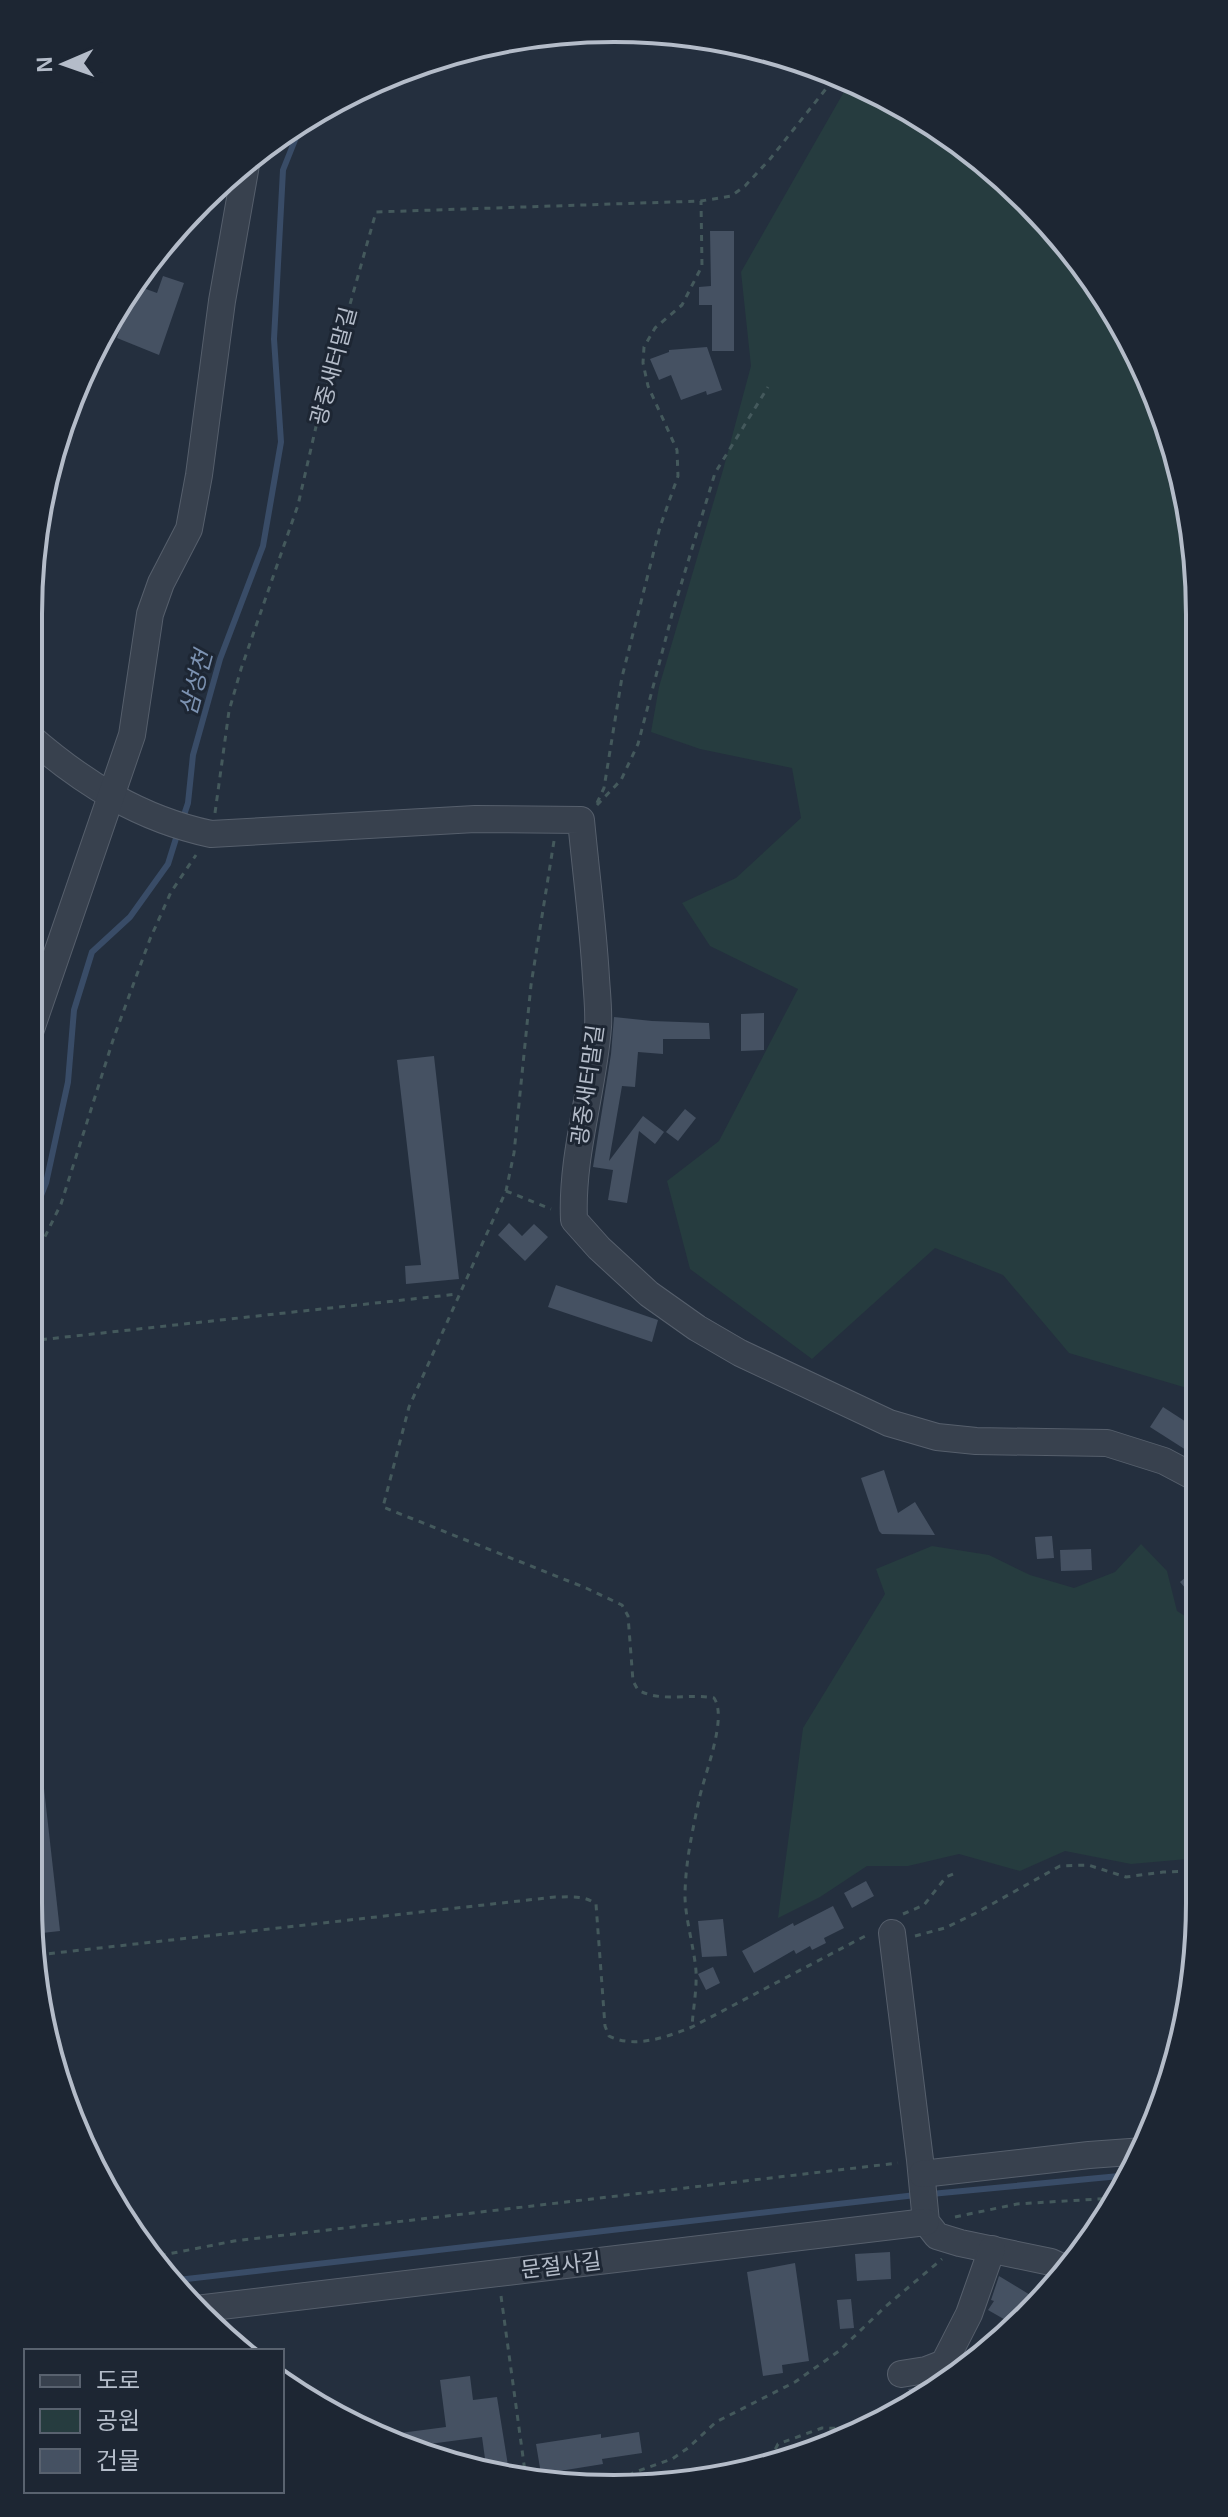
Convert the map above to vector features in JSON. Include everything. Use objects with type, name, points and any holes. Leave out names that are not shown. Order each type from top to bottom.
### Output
[{"type":"street","points":[[42,1002],[121,802],[150,614],[161,583],[189,529],[222,301],[244,179]]},
{"type":"street","points":[[42,747],[59,762],[121,802],[202,832],[578,815]]},
{"type":"street","name":"광중새터말길","points":[[574,1220],[575,1163],[589,1094],[598,1024],[594,951],[578,815]]},
{"type":"street","points":[[574,1220],[649,1294],[697,1328],[841,1403],[889,1423],[937,1437],[976,1441],[1107,1443],[1164,1461],[1186,1473]]},
{"type":"street","points":[[889,1932],[922,2173],[925,2217],[937,2236],[1057,2265]]},
{"type":"street","points":[[922,2173],[1129,2152]]},
{"type":"street","name":"문절사길","points":[[210,2307],[925,2217]]},
{"type":"street","points":[[901,2374],[944,2363],[969,2314],[992,2249]]},
{"type":"path","name":"광중새터말길","points":[[202,832],[229,711],[298,505],[318,418],[376,212],[701,201],[731,196],[770,159],[829,85]]},
{"type":"path","points":[[692,2027],[696,1974],[685,1902],[686,1863],[705,1773],[718,1732],[718,1703],[714,1698],[702,1696],[661,1698],[638,1690],[633,1681],[628,1616],[622,1605],[383,1507],[409,1407],[506,1191],[514,1153],[531,985],[578,815],[604,788],[622,677],[660,527],[678,476],[677,450],[648,386],[643,363],[644,347],[655,328],[682,305],[702,266],[701,201]]},
{"type":"path","points":[[578,815],[621,780],[638,744],[673,611],[715,473],[768,387]]},
{"type":"path","points":[[42,1243],[61,1204],[114,1037],[150,939],[202,832]]},
{"type":"path","points":[[506,1191],[574,1220]]},
{"type":"path","points":[[42,1340],[458,1294]]},
{"type":"path","points":[[44,1954],[555,1897],[579,1897],[596,1904],[605,2026],[609,2036],[616,2040],[643,2041],[692,2027],[856,1939],[889,1932],[915,1936],[945,1928],[1060,1866],[1088,1865],[1126,1877],[1186,1871]]},
{"type":"path","points":[[889,1932],[904,1913],[924,1905],[946,1877],[956,1873]]},
{"type":"path","points":[[163,2255],[234,2241],[922,2173]]},
{"type":"path","points":[[925,2217],[1017,2204],[1103,2199]]},
{"type":"path","points":[[631,2475],[672,2459],[716,2422],[795,2382],[839,2351],[960,2243]]},
{"type":"path","points":[[498,2272],[524,2468]]},
{"type":"path","points":[[774,2452],[778,2444],[822,2428],[839,2428]]},
{"type":"green space","points":[[844,91],[932,138],[991,184],[1044,237],[1090,296],[1109,328],[1127,361],[1156,430],[1175,502],[1185,577],[1186,1388],[1069,1353],[1003,1275],[935,1248],[812,1359],[690,1269],[667,1181],[719,1141],[798,989],[710,946],[682,903],[736,878],[801,818],[792,768],[700,749],[651,732],[659,687],[751,366],[741,272]]},
{"type":"green space","points":[[1141,1544],[1167,1571],[1177,1611],[1186,1617],[1186,1859],[1131,1864],[1065,1851],[1020,1871],[959,1854],[908,1866],[867,1866],[820,1897],[778,1918],[803,1728],[885,1594],[876,1569],[932,1546],[989,1555],[1030,1575],[1074,1588],[1115,1572]]},
{"type":"building","points":[[710,231],[734,231],[734,351],[712,351],[712,305],[699,305],[699,287],[711,286]]},
{"type":"building","points":[[163,276],[184,283],[159,355],[117,338],[122,323],[144,288],[157,293]]},
{"type":"building","points":[[707,347],[722,390],[707,395],[706,391],[681,400],[671,375],[659,380],[650,359],[669,350]]},
{"type":"building","points":[[764,1013],[764,1050],[741,1051],[741,1014]]},
{"type":"building","points":[[614,1017],[709,1023],[710,1039],[663,1039],[663,1054],[638,1052],[635,1087],[622,1086],[609,1161],[643,1116],[664,1132],[655,1144],[639,1131],[627,1203],[608,1200],[613,1170],[593,1167]]},
{"type":"building","points":[[434,1056],[459,1279],[406,1284],[405,1266],[421,1265],[397,1060]]},
{"type":"building","points":[[685,1109],[696,1118],[678,1141],[666,1132]]},
{"type":"building","points":[[509,1223],[522,1236],[534,1224],[548,1237],[525,1261],[498,1235]]},
{"type":"building","points":[[556,1285],[658,1320],[652,1342],[548,1307]]},
{"type":"building","points":[[1163,1407],[1186,1422],[1186,1450],[1150,1427]]},
{"type":"building","points":[[884,1470],[898,1513],[915,1502],[935,1535],[882,1534],[879,1531],[861,1478]]},
{"type":"building","points":[[1052,1536],[1054,1558],[1037,1559],[1035,1537]]},
{"type":"building","points":[[1091,1549],[1092,1570],[1061,1571],[1060,1550]]},
{"type":"building","points":[[42,1771],[60,1931],[43,1933]]},
{"type":"building","points":[[866,1881],[874,1896],[852,1908],[844,1893]]},
{"type":"building","points":[[833,1906],[844,1928],[824,1938],[826,1943],[812,1950],[810,1946],[796,1954],[794,1950],[754,1973],[742,1951],[793,1923],[794,1926]]},
{"type":"building","points":[[723,1919],[727,1956],[702,1957],[698,1921]]},
{"type":"building","points":[[713,1967],[720,1983],[706,1990],[698,1974]]},
{"type":"building","points":[[890,2252],[891,2279],[857,2281],[855,2254]]},
{"type":"building","points":[[795,2263],[809,2361],[782,2365],[783,2373],[763,2376],[747,2272]]},
{"type":"building","points":[[999,2276],[1030,2295],[1005,2320],[988,2310],[994,2301],[991,2300]]},
{"type":"building","points":[[851,2299],[854,2328],[840,2329],[837,2300]]},
{"type":"building","points":[[470,2376],[473,2400],[497,2397],[508,2465],[485,2460],[482,2437],[428,2444],[400,2433],[446,2427],[440,2380]]},
{"type":"building","points":[[639,2432],[642,2453],[602,2459],[603,2464],[555,2472],[540,2470],[536,2444],[601,2434],[601,2438]]},
{"type":"waterway","name":"삼성천","points":[[183,818],[188,803],[193,755],[220,659],[263,546],[281,442],[274,339],[283,170],[296,138]]},
{"type":"waterway","name":"삼성천","points":[[42,1193],[68,1082],[74,1010],[92,952],[130,917],[168,864],[178,832]]},
{"type":"waterway","points":[[931,2194],[1116,2176]]},
{"type":"waterway","points":[[183,2279],[916,2195]]}]
